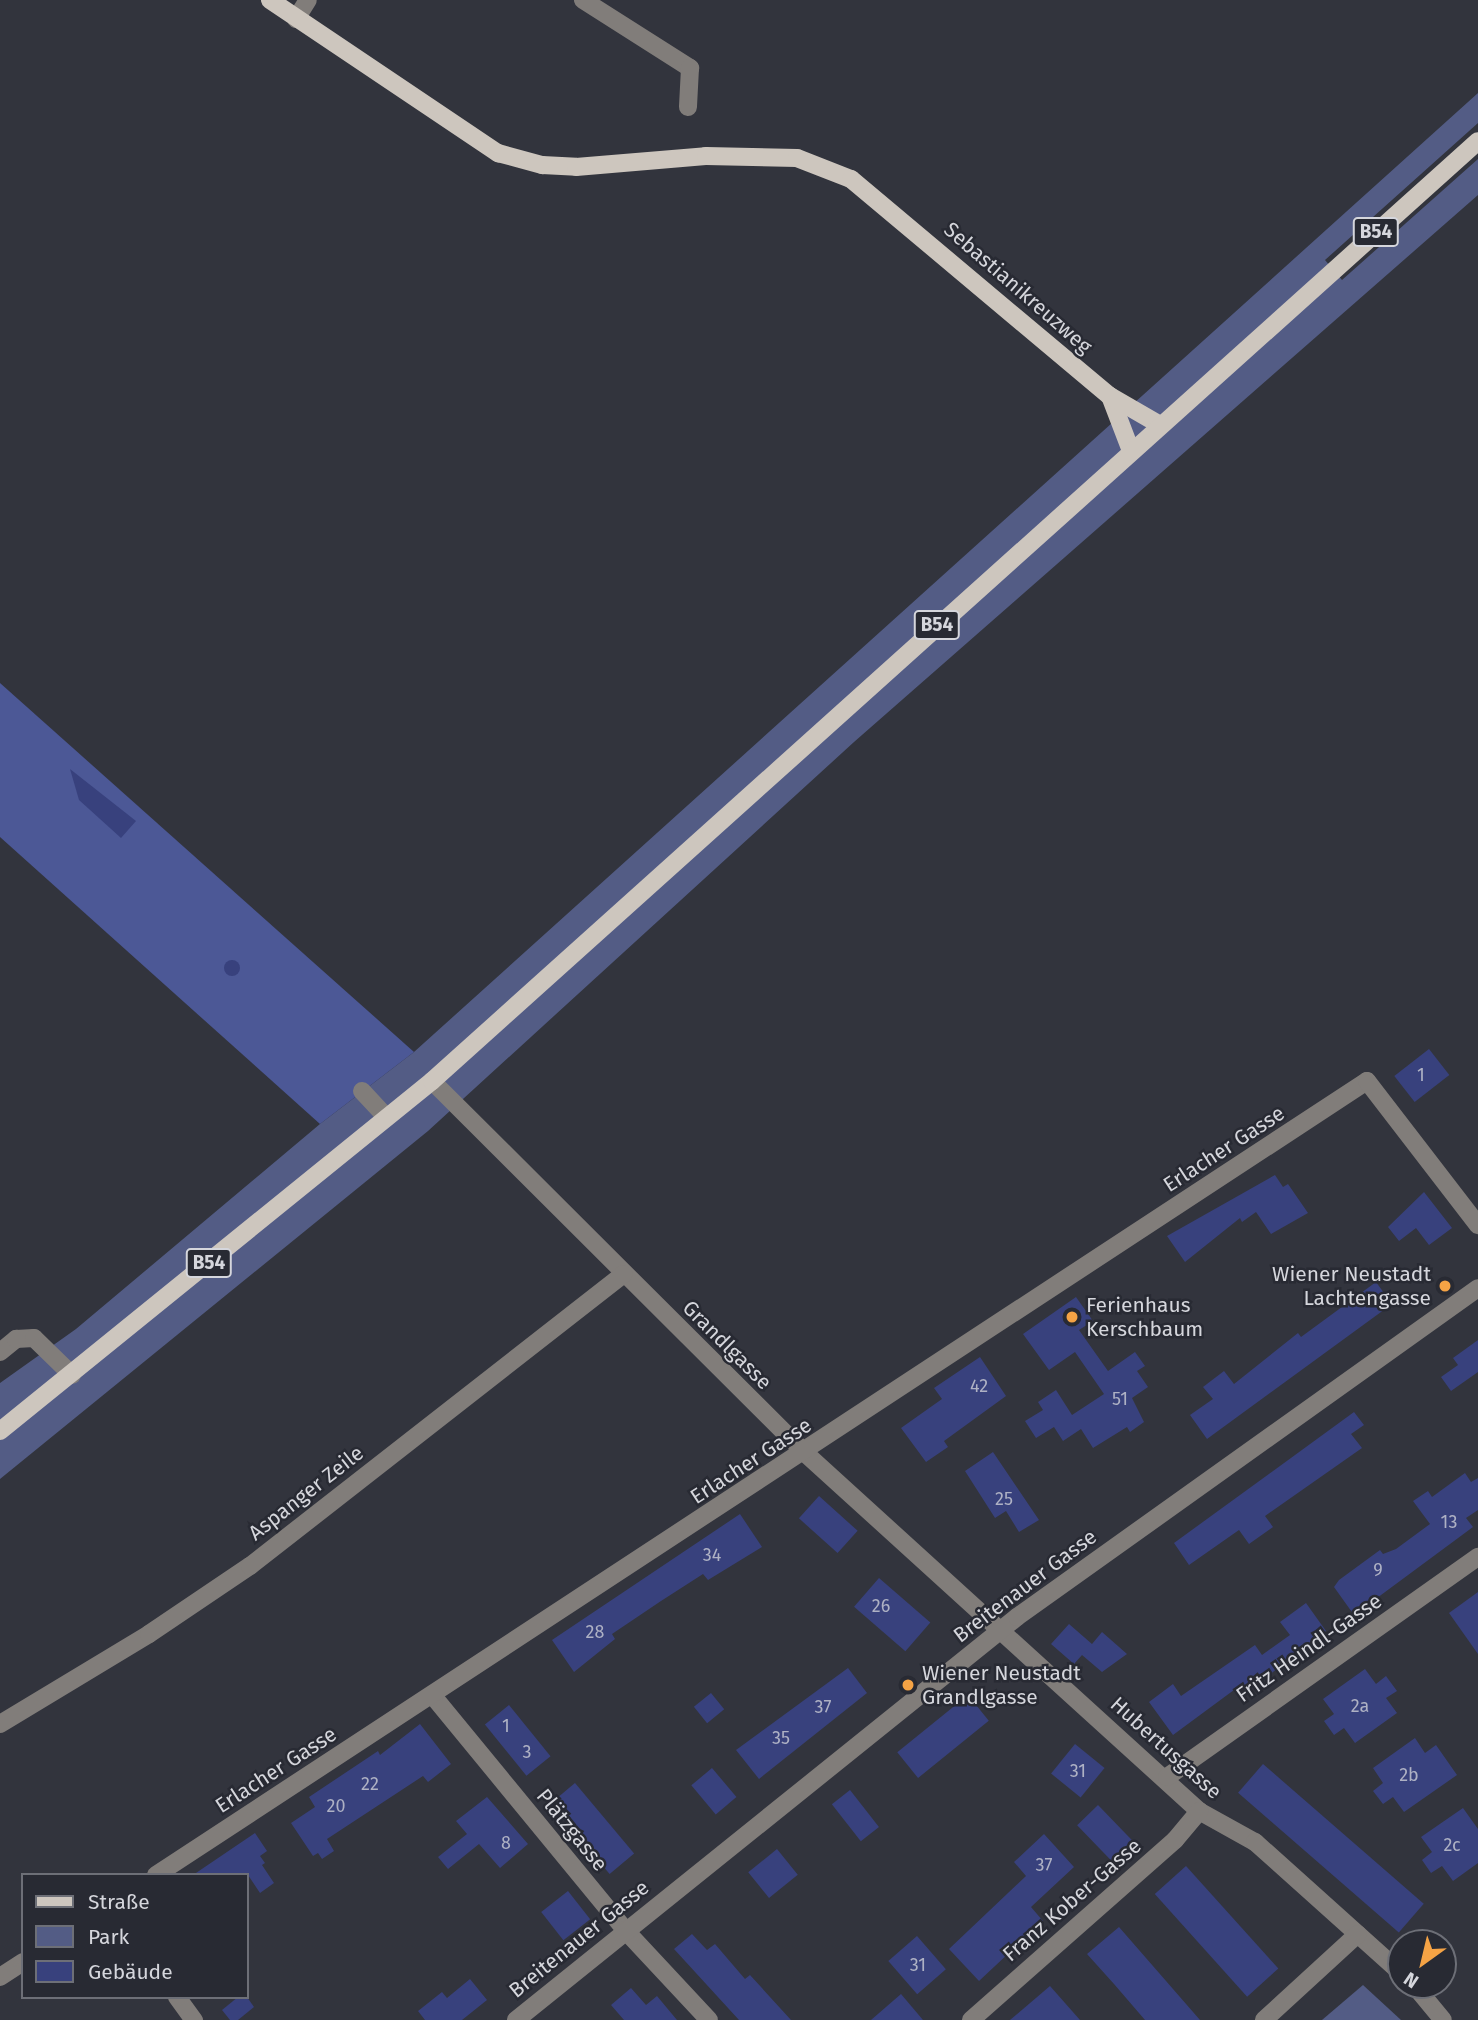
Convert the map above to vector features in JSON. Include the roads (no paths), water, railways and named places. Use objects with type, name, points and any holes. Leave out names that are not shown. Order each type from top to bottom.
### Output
[{"type":"main road","name":"Sebastianikreuzweg","points":[[270,0],[498,153],[576,167],[706,156],[774,156],[797,158],[851,179],[1110,396],[1160,425]]},
{"type":"main road","name":"B54","points":[[0,1431],[432,1081],[1478,141]]},
{"type":"main road","points":[[1110,396],[1130,452]]},
{"type":"street","points":[[296,19],[309,0]]},
{"type":"street","points":[[583,0],[690,68],[688,107]]},
{"type":"street","name":"Grandlgasse","points":[[432,1081],[804,1453],[1001,1630]]},
{"type":"street","name":"Erlacher Gasse","points":[[159,1873],[804,1453],[1367,1081],[1478,1225]]},
{"type":"street","points":[[362,1091],[386,1118]]},
{"type":"street","name":"Aspanger Zeile","points":[[0,1724],[149,1634],[250,1566],[624,1275]]},
{"type":"street","name":"Breitenauer Gasse","points":[[516,2020],[1001,1630],[1478,1288]]},
{"type":"street","points":[[0,1352],[16,1339],[34,1338],[72,1375]]},
{"type":"street","name":"Fritz Heindl-Gasse","points":[[1167,1777],[1478,1557]]},
{"type":"street","name":"Hubertusgasse","points":[[1001,1630],[1167,1777],[1199,1811],[1255,1842],[1387,1960]]},
{"type":"street","name":"Plätzgasse","points":[[433,1696],[625,1930],[709,2020]]},
{"type":"street","name":"Franz Kober-Gasse","points":[[971,2020],[1175,1840],[1199,1811]]},
{"type":"street","points":[[1264,2020],[1358,1934]]},
{"type":"street","points":[[0,1977],[21,1963]]},
{"type":"street","points":[[178,1999],[194,2020]]},
{"type":"street","points":[[1426,1999],[1443,2020]]},
{"type":"place","name":"Wiener Neustadt Lachtengasse","points":[[1445,1286]]},
{"type":"place","name":"Ferienhaus Kerschbaum","points":[[1072,1317]]},
{"type":"place","name":"Wiener Neustadt Grandlgasse","points":[[908,1685]]}]
